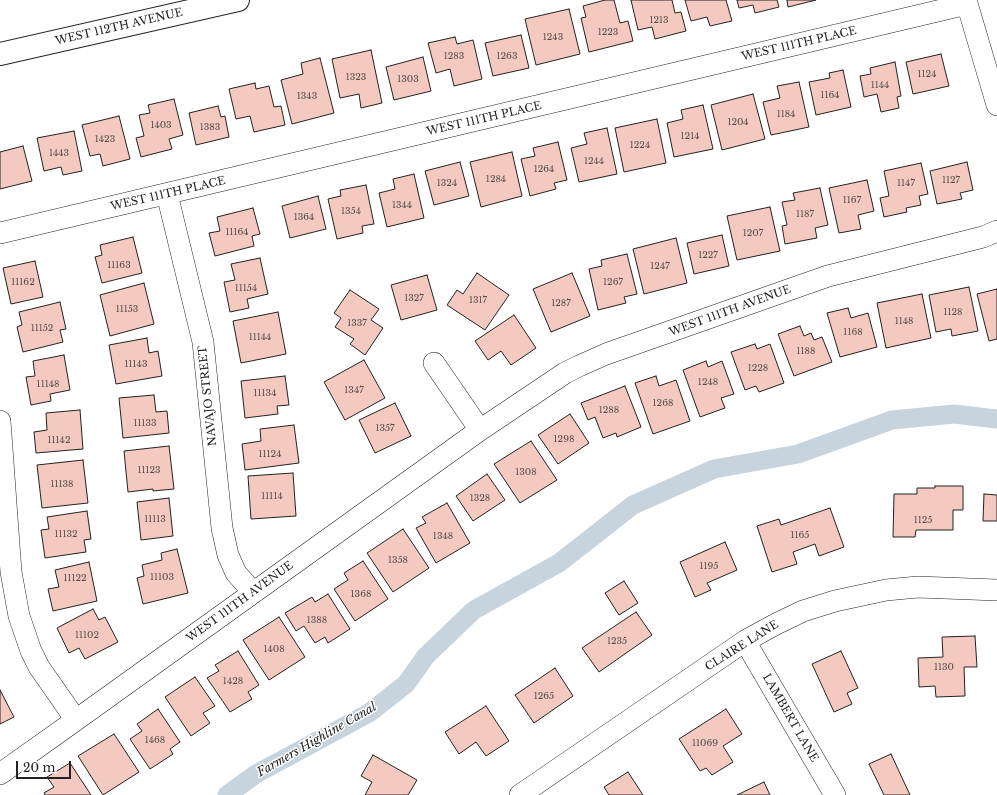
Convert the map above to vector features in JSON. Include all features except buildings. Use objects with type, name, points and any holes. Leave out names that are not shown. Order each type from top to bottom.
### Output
[{"type":"main road","name":"WEST 112TH AVENUE","points":[[0,54],[213,3],[238,0]]},
{"type":"street","points":[[966,2],[997,105]]},
{"type":"street","name":"WEST 111TH PLACE","points":[[0,233],[966,2]]},
{"type":"street","name":"NAVAJO STREET","points":[[167,194],[203,342],[222,528],[228,555],[236,573],[254,592]]},
{"type":"street","name":"WEST 111TH AVENUE","points":[[0,774],[480,430],[565,373],[606,354],[828,276],[983,237],[997,231]]},
{"type":"street","points":[[434,363],[480,430]]},
{"type":"street","points":[[0,421],[11,572],[20,616],[31,651],[40,667],[76,720]]},
{"type":"street","name":"CLAIRE LANE","points":[[523,794],[745,641],[803,611],[835,600],[886,590],[918,587],[997,590]]},
{"type":"street","name":"LAMBERT LANE","points":[[745,641],[835,795]]},
{"type":"waterway","name":"Farmers Highline Canal","points":[[227,795],[256,774],[369,713],[406,684],[426,656],[474,610],[559,563],[633,505],[714,469],[798,454],[892,420],[954,414],[997,419]]}]
